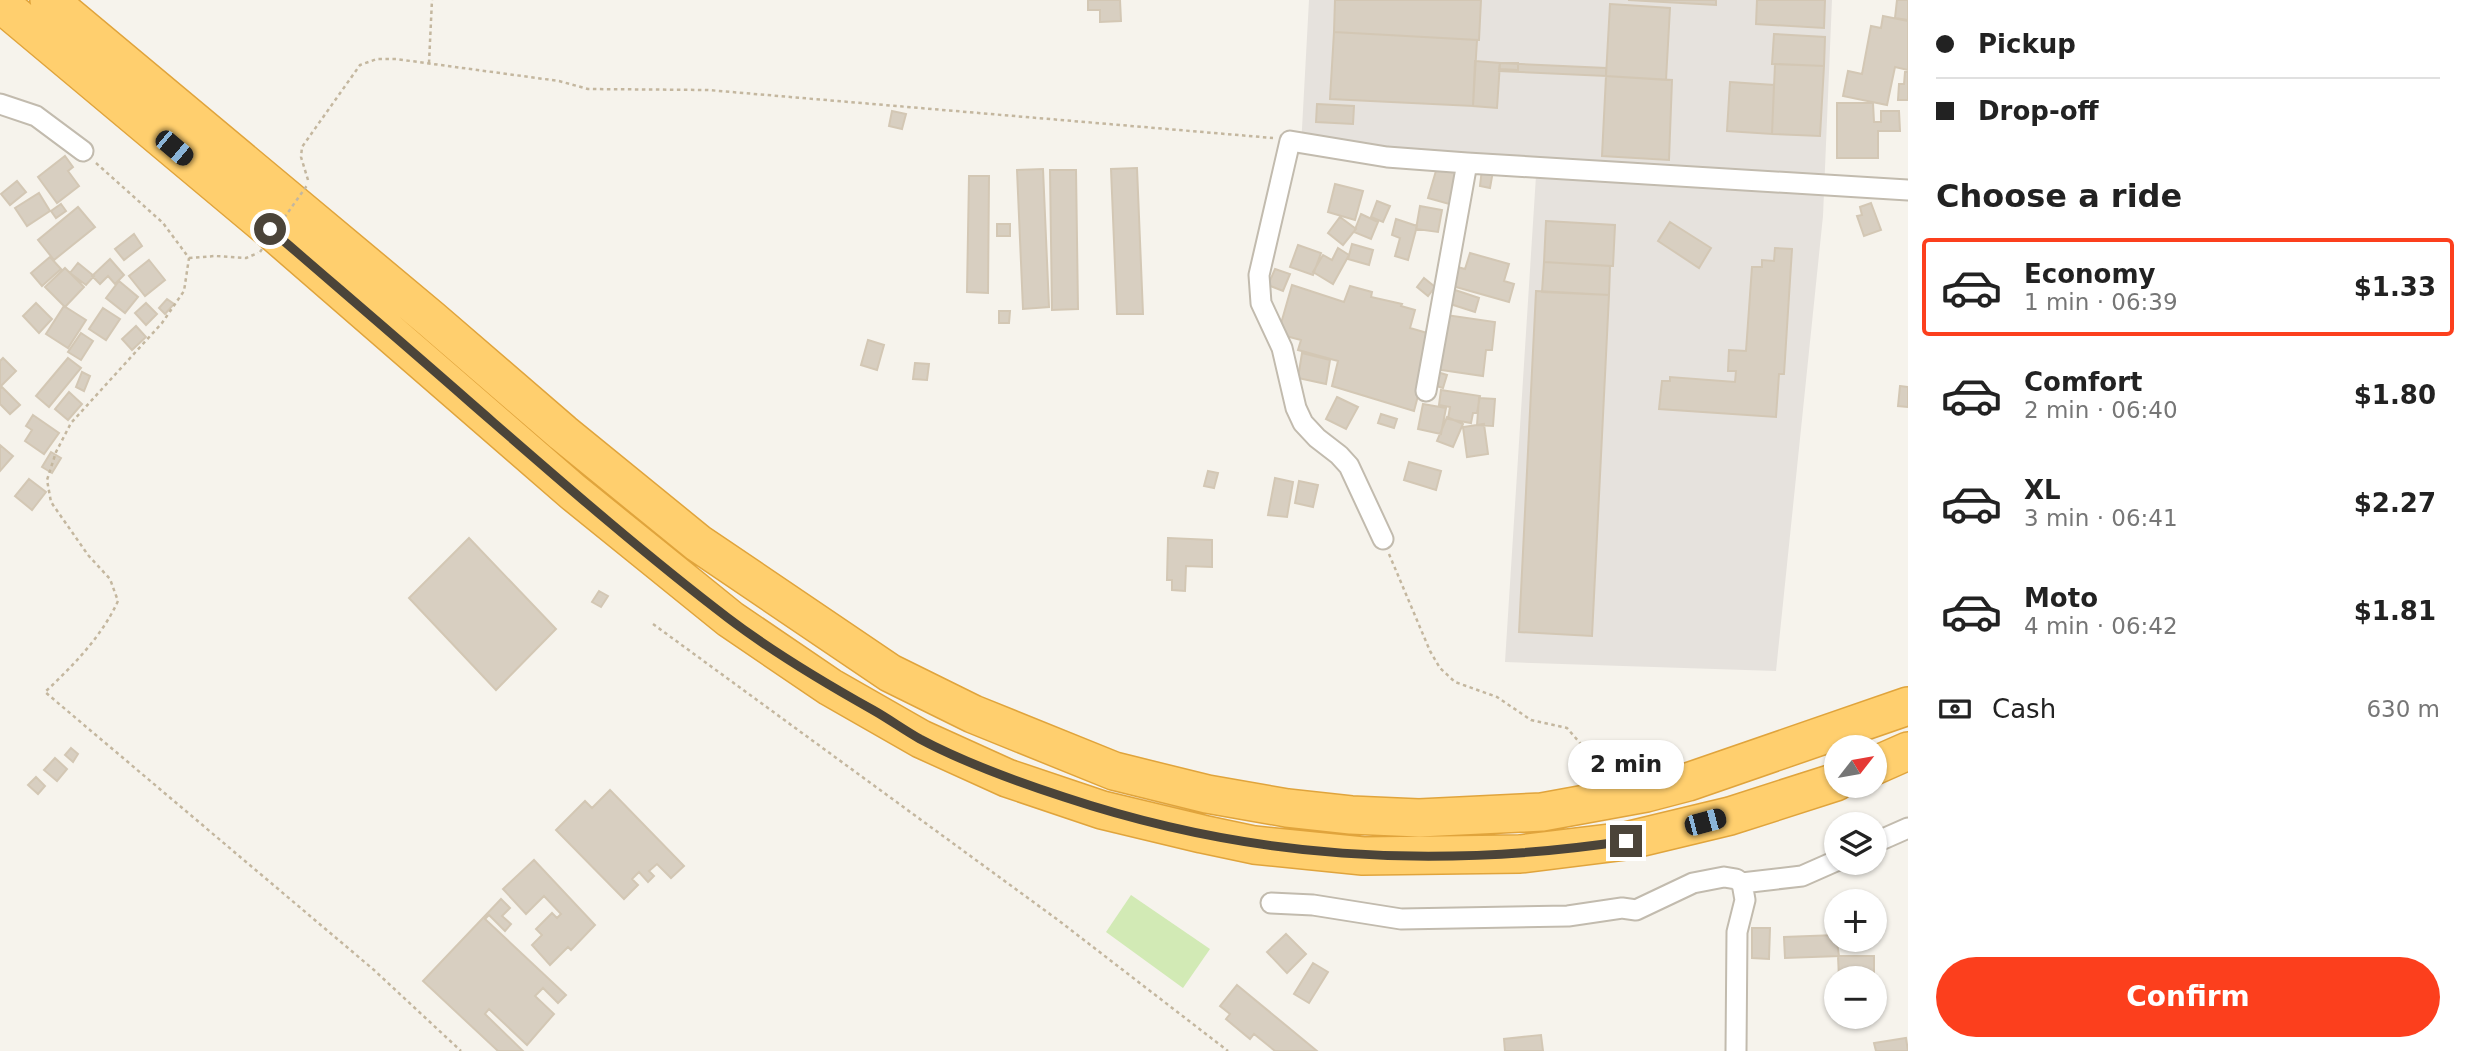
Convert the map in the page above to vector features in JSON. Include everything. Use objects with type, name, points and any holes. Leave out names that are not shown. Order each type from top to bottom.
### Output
[{"type":"highway","points":[[49,0],[563,433],[698,543],[891,673],[973,714],[1114,771],[1207,794],[1325,812],[1419,818],[1542,812],[1646,793],[1688,782],[1908,706]]},
{"type":"highway","points":[[0,3],[280,238],[573,492],[730,620],[830,687],[921,739],[1007,778],[1102,810],[1202,834],[1254,845],[1363,856],[1520,854],[1626,841],[1730,816],[1824,786]]},
{"type":"highway","points":[[1887,760],[1908,751]]},
{"type":"street","points":[[0,104],[36,116],[83,151]]},
{"type":"street","points":[[1383,539],[1349,466],[1317,439],[1303,423],[1296,408],[1282,348],[1261,303],[1259,275],[1290,141],[1387,157],[1908,190]]},
{"type":"street","points":[[1426,391],[1467,163]]},
{"type":"street","points":[[1887,837],[1908,828]]},
{"type":"street","points":[[1271,903],[1312,905],[1401,919],[1567,916],[1622,908],[1636,910],[1686,886],[1724,877],[1742,883],[1802,876],[1824,866]]},
{"type":"street","points":[[1736,1051],[1737,932],[1745,900],[1742,883]]},
{"type":"path","points":[[429,63],[432,0]]},
{"type":"path","points":[[189,258],[246,258],[260,252],[308,184],[301,157],[302,147],[360,65],[377,59],[396,59],[559,81],[588,89],[708,90],[1255,135],[1290,141]]},
{"type":"path","points":[[83,151],[163,223],[189,258],[184,290],[162,323],[71,423],[56,452],[47,480],[51,502],[88,555],[110,579],[118,601],[110,618],[95,638],[68,671],[45,692],[374,970],[461,1051]]},
{"type":"path","points":[[1383,539],[1430,651],[1440,668],[1455,682],[1497,696],[1531,720],[1567,728],[1580,743],[1583,769]]},
{"type":"path","points":[[653,624],[1058,920],[1228,1051]]},
{"type":"shaded area","points":[[1309,0],[1832,0],[1823,216],[1776,671],[1505,662],[1537,160],[1301,147]]},
{"type":"green space","points":[[1131,895],[1210,949],[1183,988],[1106,932]]},
{"type":"building","points":[[1088,0],[1120,0],[1121,21],[1100,22],[1100,10],[1088,10]]},
{"type":"building","points":[[1335,0],[1481,0],[1479,40],[1334,32]]},
{"type":"building","points":[[1628,0],[1716,0],[1716,5]]},
{"type":"building","points":[[1757,0],[1825,0],[1824,28],[1756,24]]},
{"type":"building","points":[[1897,0],[1908,0],[1908,20],[1895,18]]},
{"type":"building","points":[[1610,4],[1670,8],[1666,80],[1606,76]]},
{"type":"building","points":[[1883,16],[1908,21],[1908,70],[1895,67],[1887,105],[1843,96],[1848,71],[1862,74],[1871,26],[1881,28]]},
{"type":"building","points":[[1334,32],[1477,40],[1473,106],[1330,99]]},
{"type":"building","points":[[1774,34],[1825,37],[1824,66],[1772,64]]},
{"type":"building","points":[[1475,61],[1500,63],[1497,108],[1473,106]]},
{"type":"building","points":[[1500,63],[1518,63],[1518,70],[1499,69]]},
{"type":"building","points":[[1500,63],[1606,68],[1606,76],[1499,71]]},
{"type":"building","points":[[1775,64],[1824,66],[1820,136],[1772,134]]},
{"type":"building","points":[[1905,72],[1908,72],[1908,100],[1898,100],[1899,84],[1904,84]]},
{"type":"building","points":[[1606,76],[1672,80],[1669,160],[1602,156]]},
{"type":"building","points":[[1730,82],[1774,85],[1772,134],[1727,131]]},
{"type":"building","points":[[1837,103],[1873,103],[1874,122],[1881,122],[1881,111],[1899,111],[1900,131],[1878,131],[1878,158],[1837,158]]},
{"type":"building","points":[[1317,104],[1354,106],[1353,124],[1316,122]]},
{"type":"building","points":[[892,111],[906,114],[902,129],[889,126]]},
{"type":"building","points":[[65,156],[73,167],[68,171],[79,186],[57,203],[38,177]]},
{"type":"building","points":[[1438,164],[1462,170],[1453,205],[1428,198]]},
{"type":"building","points":[[1137,168],[1143,314],[1117,314],[1111,169]]},
{"type":"building","points":[[1043,169],[1049,307],[1023,309],[1017,170]]},
{"type":"building","points":[[1482,169],[1493,171],[1490,188],[1480,186]]},
{"type":"building","points":[[1050,170],[1076,170],[1078,309],[1052,310]]},
{"type":"building","points":[[969,176],[989,176],[988,293],[967,292]]},
{"type":"building","points":[[17,181],[26,192],[10,205],[1,194]]},
{"type":"building","points":[[1335,184],[1363,191],[1355,220],[1328,212]]},
{"type":"building","points":[[39,193],[50,211],[27,226],[15,208]]},
{"type":"building","points":[[1377,201],[1390,206],[1383,222],[1371,217]]},
{"type":"building","points":[[1871,203],[1881,230],[1864,236],[1857,216],[1862,215],[1860,207]]},
{"type":"building","points":[[61,204],[66,211],[56,218],[51,211]]},
{"type":"building","points":[[1420,206],[1442,210],[1438,232],[1416,229]]},
{"type":"building","points":[[78,207],[95,227],[54,260],[38,240]]},
{"type":"building","points":[[1361,214],[1378,222],[1371,239],[1354,232]]},
{"type":"building","points":[[1340,217],[1356,229],[1343,245],[1328,233]]},
{"type":"building","points":[[1396,219],[1417,226],[1408,260],[1395,256],[1400,238],[1392,235]]},
{"type":"building","points":[[1546,221],[1615,225],[1613,266],[1544,262]]},
{"type":"building","points":[[1670,222],[1711,248],[1699,268],[1658,241]]},
{"type":"building","points":[[997,224],[1010,224],[1010,236],[997,236]]},
{"type":"building","points":[[134,234],[142,246],[124,260],[115,249]]},
{"type":"building","points":[[1352,244],[1373,250],[1369,265],[1348,259]]},
{"type":"building","points":[[1298,245],[1321,253],[1313,275],[1290,267]]},
{"type":"building","points":[[1338,248],[1349,255],[1333,284],[1313,272],[1323,255],[1332,260]]},
{"type":"building","points":[[1775,248],[1792,249],[1784,374],[1779,374],[1776,417],[1659,409],[1662,381],[1670,381],[1670,377],[1735,382],[1736,371],[1728,371],[1729,350],[1746,351],[1752,267],[1762,267],[1762,260],[1774,261]]},
{"type":"building","points":[[1470,253],[1509,264],[1504,281],[1514,284],[1509,302],[1449,285],[1454,266],[1465,269]]},
{"type":"building","points":[[50,257],[61,269],[42,286],[31,273]]},
{"type":"building","points":[[110,259],[124,275],[115,284],[108,276],[100,284],[92,276]]},
{"type":"building","points":[[149,260],[165,280],[145,296],[129,276]]},
{"type":"building","points":[[1544,262],[1610,266],[1609,295],[1542,292]]},
{"type":"building","points":[[78,263],[94,276],[86,285],[70,273]]},
{"type":"building","points":[[65,268],[84,287],[65,307],[45,287]]},
{"type":"building","points":[[1275,269],[1290,274],[1283,291],[1268,285]]},
{"type":"building","points":[[1424,278],[1435,287],[1428,296],[1417,287]]},
{"type":"building","points":[[119,281],[138,297],[125,313],[106,298]]},
{"type":"building","points":[[1292,285],[1344,302],[1350,286],[1372,292],[1371,297],[1415,310],[1410,328],[1434,335],[1414,411],[1332,386],[1338,361],[1298,350],[1301,340],[1278,334]]},
{"type":"building","points":[[1449,288],[1479,298],[1475,312],[1444,302]]},
{"type":"building","points":[[1536,291],[1609,295],[1592,636],[1519,632]]},
{"type":"building","points":[[167,299],[174,304],[165,314],[159,308]]},
{"type":"building","points":[[36,303],[52,319],[39,333],[23,316]]},
{"type":"building","points":[[146,303],[157,314],[146,325],[135,313]]},
{"type":"building","points":[[64,306],[86,320],[68,348],[46,334]]},
{"type":"building","points":[[103,308],[120,319],[106,340],[89,329]]},
{"type":"building","points":[[999,311],[1010,311],[1009,323],[999,323]]},
{"type":"building","points":[[1446,315],[1495,322],[1492,350],[1486,350],[1483,376],[1434,369]]},
{"type":"building","points":[[136,326],[146,337],[132,350],[122,339]]},
{"type":"building","points":[[81,333],[93,341],[81,360],[68,352]]},
{"type":"building","points":[[868,340],[884,345],[877,370],[861,365]]},
{"type":"building","points":[[1302,353],[1330,360],[1326,384],[1298,378]]},
{"type":"building","points":[[3,358],[16,371],[0,387],[0,361]]},
{"type":"building","points":[[68,358],[81,368],[49,407],[36,396]]},
{"type":"building","points":[[915,363],[929,364],[927,380],[913,379]]},
{"type":"building","points":[[1434,371],[1447,375],[1443,388],[1430,384]]},
{"type":"building","points":[[82,372],[90,376],[84,391],[76,387]]},
{"type":"building","points":[[1900,386],[1908,387],[1908,407],[1898,406]]},
{"type":"building","points":[[2,387],[20,405],[10,414],[0,404]]},
{"type":"building","points":[[1441,390],[1480,396],[1477,413],[1473,413],[1471,423],[1448,419],[1450,407],[1439,405]]},
{"type":"building","points":[[69,392],[82,404],[68,420],[55,409]]},
{"type":"building","points":[[1337,397],[1358,407],[1346,429],[1326,419]]},
{"type":"building","points":[[1479,398],[1495,399],[1493,426],[1477,425]]},
{"type":"building","points":[[1423,404],[1446,408],[1441,434],[1418,429]]},
{"type":"building","points":[[1381,414],[1397,419],[1394,428],[1378,423]]},
{"type":"building","points":[[33,415],[59,433],[44,454],[25,441],[32,430],[26,426]]},
{"type":"building","points":[[1447,417],[1463,424],[1453,447],[1437,441]]},
{"type":"building","points":[[1484,424],[1488,454],[1467,457],[1463,427]]},
{"type":"building","points":[[0,445],[13,456],[0,471]]},
{"type":"building","points":[[51,452],[61,458],[52,473],[42,467]]},
{"type":"building","points":[[1409,462],[1441,471],[1436,490],[1404,480]]},
{"type":"building","points":[[1208,471],[1218,473],[1214,488],[1204,486]]},
{"type":"building","points":[[1275,478],[1293,482],[1287,517],[1268,515]]},
{"type":"building","points":[[29,479],[46,492],[32,510],[15,496]]},
{"type":"building","points":[[1299,481],[1318,485],[1313,507],[1295,503]]},
{"type":"building","points":[[469,538],[556,629],[496,690],[409,598]]},
{"type":"building","points":[[1168,538],[1212,540],[1212,567],[1186,566],[1185,591],[1172,590],[1172,580],[1167,580]]},
{"type":"building","points":[[599,591],[608,596],[601,607],[592,602]]},
{"type":"building","points":[[71,748],[78,754],[73,762],[65,755]]},
{"type":"building","points":[[55,758],[67,769],[57,781],[44,770]]},
{"type":"building","points":[[36,777],[45,786],[38,794],[28,785]]},
{"type":"building","points":[[610,790],[684,866],[671,878],[657,864],[649,871],[654,876],[648,882],[639,872],[632,879],[638,885],[624,899],[556,830],[585,801],[592,808]]},
{"type":"building","points":[[534,860],[595,925],[571,950],[568,947],[550,965],[532,945],[542,935],[536,929],[552,913],[557,918],[561,914],[544,896],[526,914],[503,889]]},
{"type":"building","points":[[501,899],[510,908],[502,916],[511,924],[505,931],[489,915],[485,919],[566,995],[558,1003],[543,988],[535,996],[554,1014],[527,1045],[489,1009],[485,1014],[523,1051],[498,1051],[423,981]]},
{"type":"building","points":[[1752,928],[1770,928],[1769,959],[1752,958]]},
{"type":"building","points":[[1286,934],[1306,954],[1287,973],[1267,952]]},
{"type":"building","points":[[1824,935],[1824,952],[1838,952],[1839,956],[1785,958],[1784,937]]},
{"type":"building","points":[[1838,956],[1874,956],[1874,966],[1838,966]]},
{"type":"building","points":[[1313,963],[1328,972],[1309,1003],[1294,994]]},
{"type":"building","points":[[1237,985],[1317,1051],[1275,1051],[1254,1034],[1250,1039],[1226,1019],[1230,1014],[1220,1006]]},
{"type":"building","points":[[1541,1035],[1543,1051],[1505,1051],[1504,1039]]},
{"type":"building","points":[[1906,1038],[1908,1051],[1876,1051],[1874,1043]]},
{"type":"route","points":[[270,229],[573,492],[730,620],[830,687],[921,739],[1007,778],[1102,810],[1151,823],[1254,845],[1309,851],[1363,856],[1469,856],[1520,854],[1626,841]]}]
